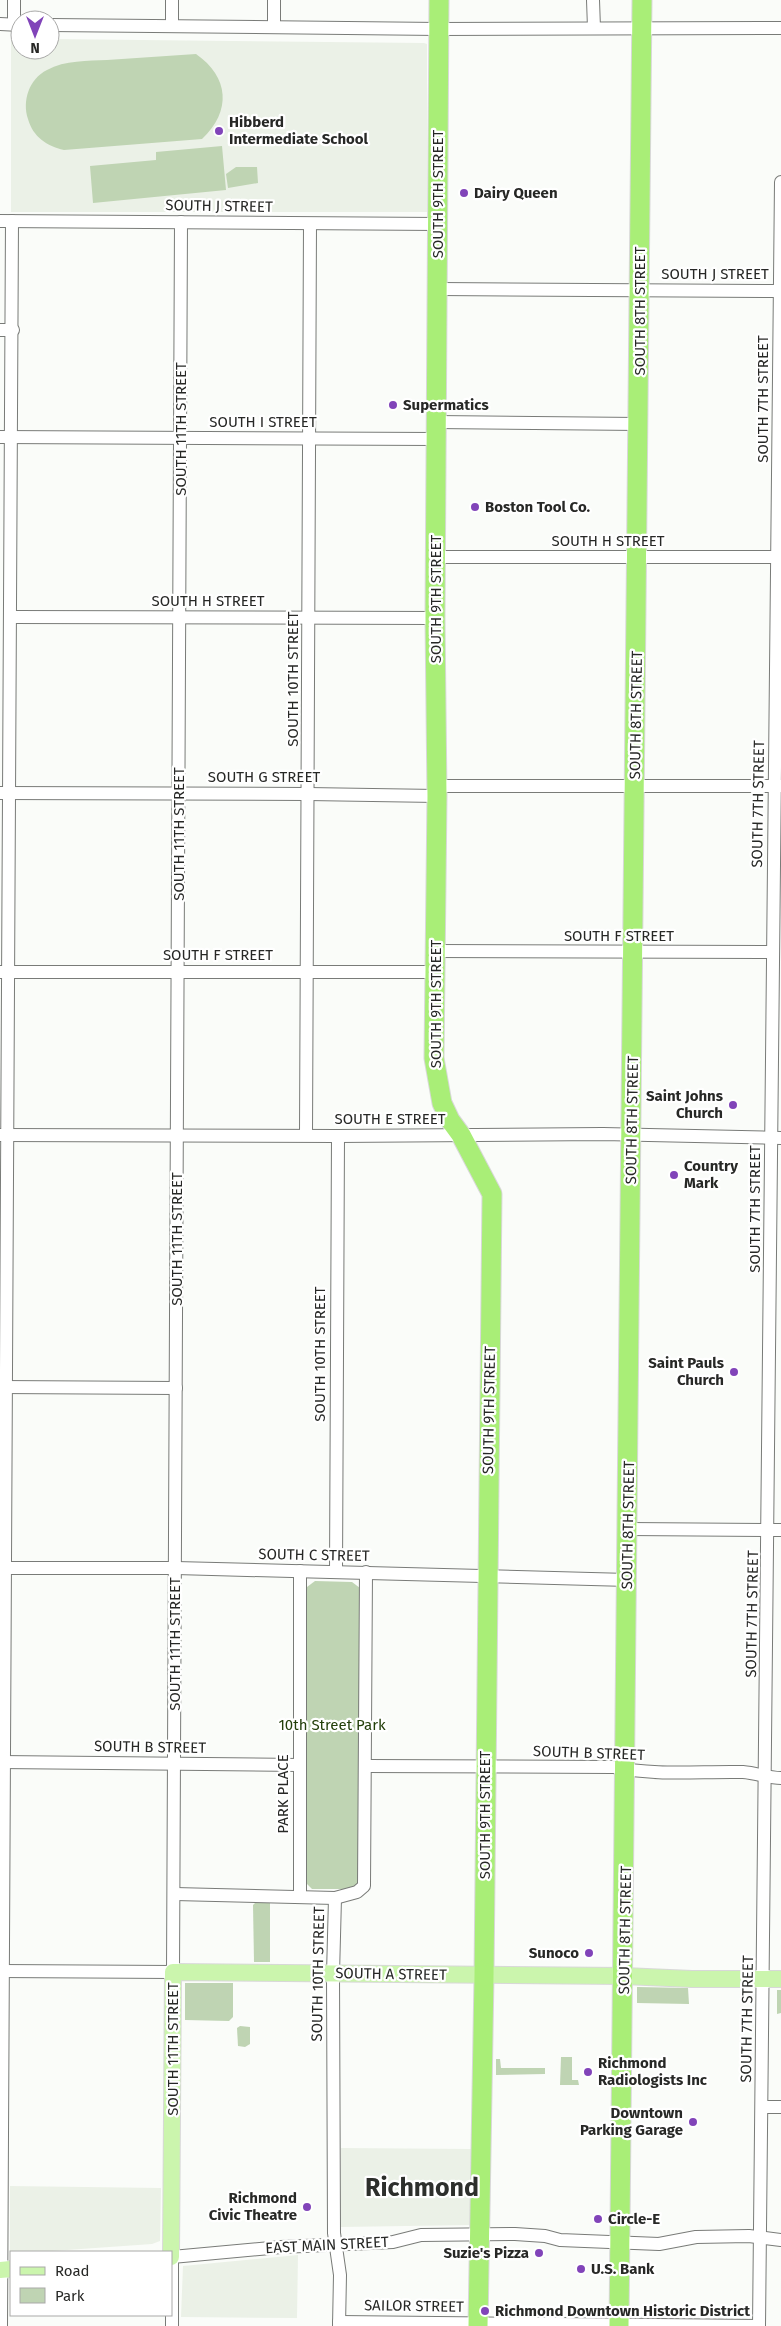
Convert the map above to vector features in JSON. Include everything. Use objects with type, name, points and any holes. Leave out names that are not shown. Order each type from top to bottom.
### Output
[{"type":"highway","name":"SOUTH 9TH STREET","points":[[439,0],[435,557],[437,791],[434,1058],[442,1103],[492,1194],[484,1976],[478,2324]]},
{"type":"highway","name":"SOUTH 8TH STREET","points":[[620,2326],[619,2241],[624,1976],[642,0]]},
{"type":"main road","name":"SOUTH A STREET","points":[[173,1972],[781,1979]]},
{"type":"main road","name":"SOUTH 11TH STREET","points":[[172,2257],[173,1972]]},
{"type":"street","points":[[172,0],[172,26]]},
{"type":"street","points":[[274,0],[274,27]]},
{"type":"street","points":[[593,0],[594,28]]},
{"type":"street","points":[[60,25],[439,29],[781,28]]},
{"type":"street","name":"SOUTH 7TH STREET","points":[[760,2326],[766,1778],[775,1530],[776,1138],[772,952],[778,786],[781,182]]},
{"type":"street","points":[[1,2326],[4,2269],[2,1568],[5,793],[11,617],[6,437],[13,330],[6,221]]},
{"type":"street","name":"SOUTH J STREET","points":[[6,221],[438,224]]},
{"type":"street","name":"SOUTH 11TH STREET","points":[[173,1972],[175,1894],[174,1763],[181,618],[181,222]]},
{"type":"street","name":"SOUTH 10TH STREET","points":[[306,1135],[310,618],[310,224]]},
{"type":"street","name":"SOUTH J STREET","points":[[438,289],[781,291]]},
{"type":"street","points":[[0,330],[13,330]]},
{"type":"street","name":"SOUTH I STREET","points":[[6,437],[309,438],[436,430],[639,424]]},
{"type":"street","name":"SOUTH H STREET","points":[[435,557],[779,557]]},
{"type":"street","name":"SOUTH H STREET","points":[[11,617],[435,618]]},
{"type":"street","name":"SOUTH G STREET","points":[[5,793],[308,794],[778,786]]},
{"type":"street","name":"SOUTH F STREET","points":[[436,951],[772,952]]},
{"type":"street","name":"SOUTH F STREET","points":[[5,972],[436,972]]},
{"type":"street","name":"SOUTH E STREET","points":[[4,1134],[338,1136],[501,1134],[776,1138]]},
{"type":"street","name":"SOUTH 10TH STREET","points":[[336,1572],[338,1136]]},
{"type":"street","points":[[3,1387],[176,1388]]},
{"type":"street","points":[[628,1529],[775,1530]]},
{"type":"street","name":"SOUTH C STREET","points":[[2,1568],[176,1568],[628,1580]]},
{"type":"street","name":"PARK PLACE","points":[[300,1571],[300,1897]]},
{"type":"street","name":"SOUTH 10TH STREET","points":[[339,2324],[340,2275],[334,2233],[333,1974],[335,1898],[357,1892],[364,1886],[366,1572]]},
{"type":"street","name":"SOUTH B STREET","points":[[2,1762],[299,1765]]},
{"type":"street","name":"SOUTH B STREET","points":[[366,1766],[614,1767],[626,1770],[747,1772],[766,1778],[781,1778]]},
{"type":"street","points":[[175,1894],[335,1898]]},
{"type":"street","name":"SOUTH A STREET","points":[[2,1971],[173,1972]]},
{"type":"street","points":[[762,2107],[781,2107]]},
{"type":"street","name":"EAST MAIN STREET","points":[[172,2257],[250,2249],[393,2242],[421,2235],[545,2236],[560,2240],[659,2244],[696,2238],[760,2237],[781,2240]]},
{"type":"street","points":[[172,2257],[172,2326]]},
{"type":"street","name":"SAILOR STREET","points":[[339,2324],[418,2321],[478,2324],[760,2326]]},
{"type":"shaded area","name":"Hibberd Intermediate School","points":[[60,39],[427,44],[427,212],[11,212],[11,60],[60,60]]},
{"type":"shaded area","points":[[341,2148],[473,2149],[473,2225],[341,2227]]},
{"type":"shaded area","points":[[10,2186],[161,2188],[160,2241],[152,2244],[53,2251],[10,2251]]},
{"type":"shaded area","points":[[298,2255],[297,2318],[181,2317],[183,2266]]},
{"type":"green space","points":[[196,54],[215,73],[223,95],[218,117],[212,128],[202,139],[64,150],[41,140],[30,125],[26,105],[31,85],[41,74],[61,64]]},
{"type":"green space","points":[[222,146],[226,190],[93,203],[90,166],[156,160],[156,152]]},
{"type":"green space","points":[[236,167],[257,167],[258,183],[228,188],[226,174]]},
{"type":"green space","name":"10th Street Park","points":[[315,1581],[352,1582],[360,1588],[360,1880],[352,1889],[312,1889],[305,1882],[306,1590]]},
{"type":"green space","points":[[256,1902],[270,1902],[270,1962],[254,1962],[253,1905]]},
{"type":"green space","points":[[185,1983],[233,1983],[233,2017],[229,2021],[185,2020]]},
{"type":"green space","points":[[637,1987],[688,1988],[689,2004],[637,2003]]},
{"type":"green space","points":[[777,1990],[781,1990],[781,2013],[777,2014]]},
{"type":"green space","points":[[240,2026],[250,2027],[250,2044],[245,2047],[238,2046],[237,2028]]},
{"type":"green space","points":[[561,2057],[572,2057],[572,2080],[578,2080],[579,2085],[560,2085]]},
{"type":"green space","points":[[496,2059],[500,2059],[501,2068],[545,2068],[545,2074],[496,2075]]},
{"type":"place","name":"Hibberd Intermediate School","points":[[219,131]]},
{"type":"place","name":"Dairy Queen","points":[[464,193]]},
{"type":"place","name":"Supermatics","points":[[393,405]]},
{"type":"place","name":"Boston Tool Co.","points":[[475,507]]},
{"type":"place","name":"Saint Johns Church","points":[[733,1105]]},
{"type":"place","name":"Country Mark","points":[[674,1175]]},
{"type":"place","name":"Saint Pauls Church","points":[[734,1372]]},
{"type":"place","name":"Sunoco","points":[[589,1953]]},
{"type":"place","name":"Richmond Radiologists Inc","points":[[588,2072]]},
{"type":"place","name":"Downtown Parking Garage","points":[[693,2122]]},
{"type":"place","name":"Richmond Civic Theatre","points":[[307,2207]]},
{"type":"place","name":"Circle-E","points":[[598,2219]]},
{"type":"place","name":"Suzie's Pizza","points":[[539,2253]]},
{"type":"place","name":"U.S. Bank","points":[[581,2269]]},
{"type":"place","name":"Richmond Downtown Historic District","points":[[485,2311]]},
{"type":"district","name":"Richmond","points":[[422,2188]]}]
